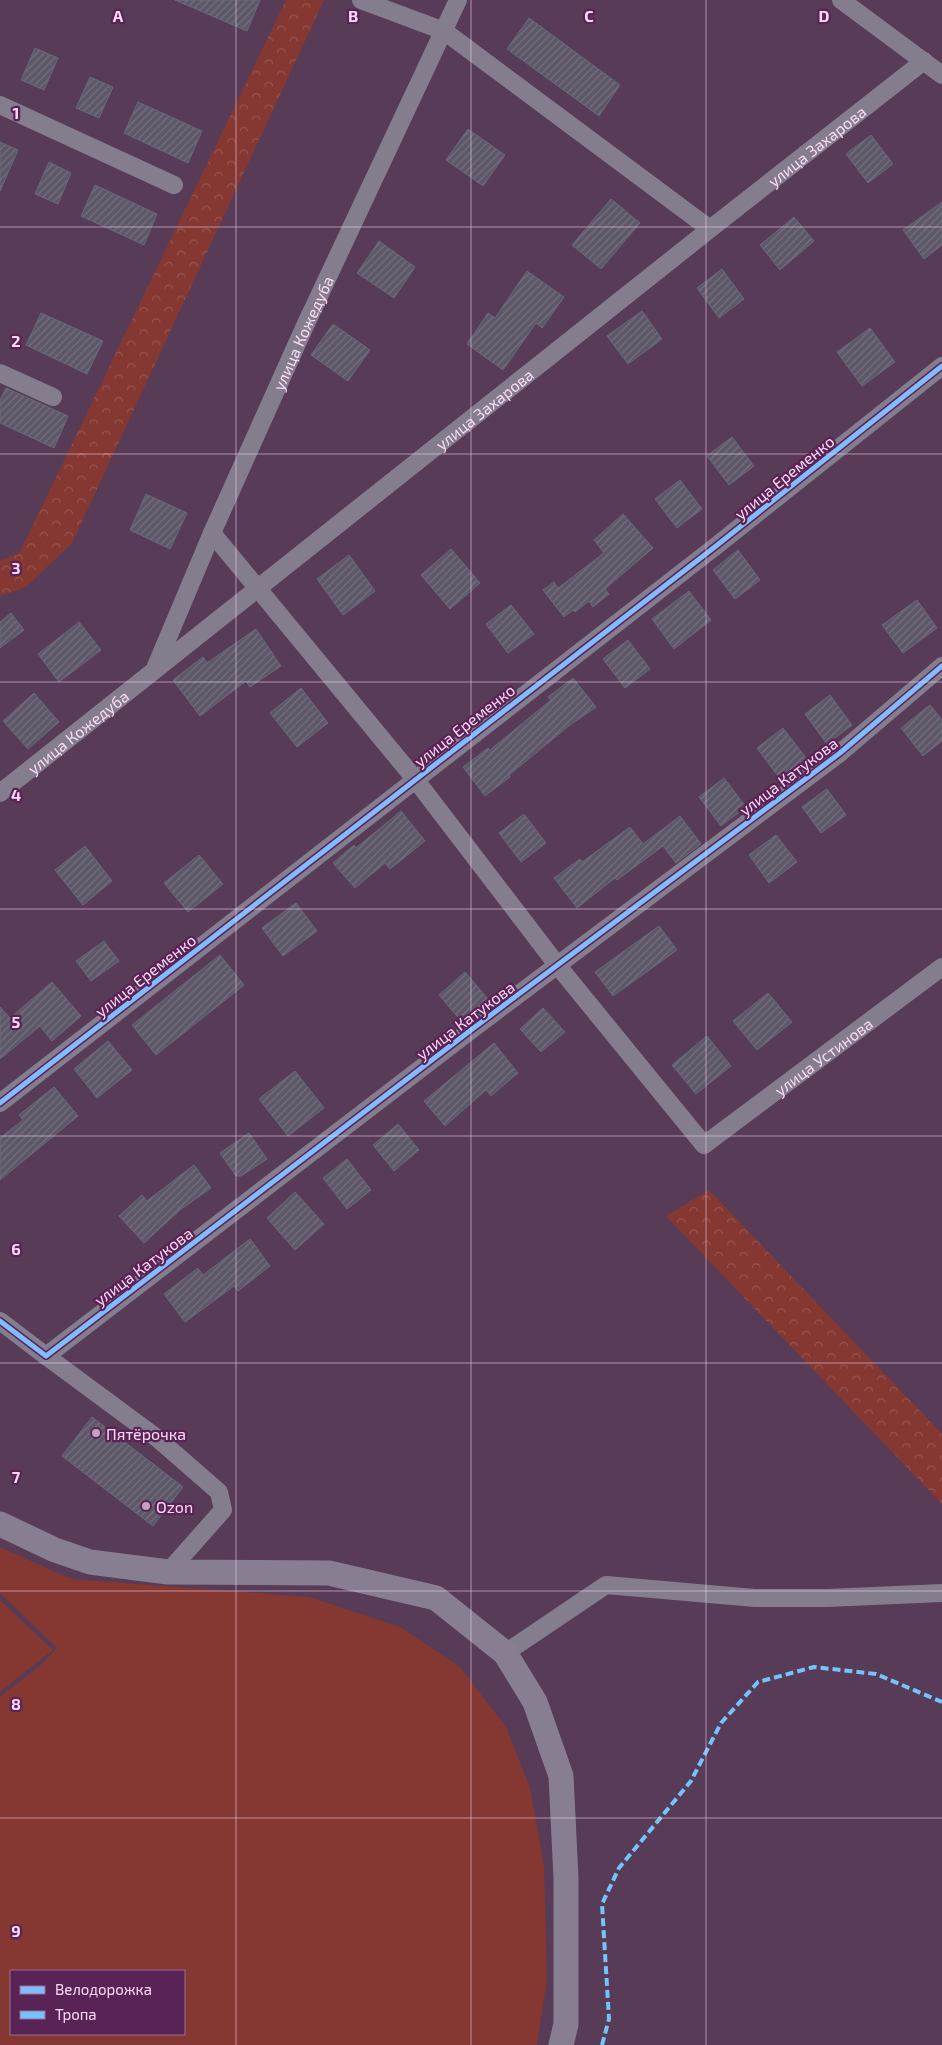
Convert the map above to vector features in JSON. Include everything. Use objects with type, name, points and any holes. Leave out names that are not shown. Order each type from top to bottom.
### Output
[{"type":"main road","points":[[0,1524],[55,1550],[90,1562],[168,1572],[330,1572],[436,1598],[505,1653],[535,1702],[561,1776],[566,1878],[566,2024],[561,2045]]},
{"type":"street","points":[[361,0],[444,32],[710,229]]},
{"type":"street","name":"улица Кожедуба","points":[[154,669],[212,532],[304,328],[458,0]]},
{"type":"street","points":[[841,0],[942,75]]},
{"type":"street","name":"улица Захарова","points":[[258,588],[924,61]]},
{"type":"street","points":[[0,105],[174,185]]},
{"type":"street","name":"улица Еременко","points":[[0,1103],[716,546],[942,366]]},
{"type":"street","points":[[0,373],[53,397]]},
{"type":"street","points":[[212,532],[415,779],[558,966]]},
{"type":"street","name":"улица Кожедуба","points":[[0,793],[258,588]]},
{"type":"street","name":"улица Катукова","points":[[46,1356],[471,1030],[840,753],[942,666]]},
{"type":"street","name":"улица Устинова","points":[[558,966],[704,1145],[942,967]]},
{"type":"street","points":[[0,1321],[157,1438],[219,1492],[223,1510],[168,1572]]},
{"type":"street","points":[[505,1653],[606,1585],[754,1598],[827,1598],[942,1594]]},
{"type":"green space","points":[[286,0],[324,0],[72,543],[26,587],[0,596],[0,561],[20,552]]},
{"type":"green space","points":[[709,1190],[942,1434],[942,1504],[666,1216]]},
{"type":"green space","points":[[0,1547],[71,1579],[309,1597],[400,1627],[460,1667],[506,1727],[530,1788],[544,1865],[547,1979],[537,2045],[0,2045],[0,1697],[41,1665],[57,1648],[0,1593]]},
{"type":"green space","points":[[0,1600],[53,1650],[0,1692]]},
{"type":"building","points":[[175,0],[260,0],[247,31]]},
{"type":"building","points":[[529,18],[620,85],[599,116],[507,49]]},
{"type":"building","points":[[35,48],[58,58],[44,90],[21,80]]},
{"type":"building","points":[[90,77],[113,87],[99,118],[76,108]]},
{"type":"building","points":[[138,102],[202,131],[188,163],[124,133]]},
{"type":"building","points":[[468,129],[505,155],[483,186],[446,160]]},
{"type":"building","points":[[871,135],[893,164],[868,183],[846,154]]},
{"type":"building","points":[[0,142],[18,150],[0,191]]},
{"type":"building","points":[[49,162],[71,173],[58,204],[35,194]]},
{"type":"building","points":[[95,185],[157,214],[144,245],[81,216]]},
{"type":"building","points":[[611,199],[640,223],[601,269],[572,245]]},
{"type":"building","points":[[942,202],[942,245],[924,259],[903,230]]},
{"type":"building","points":[[794,217],[814,241],[780,270],[760,245]]},
{"type":"building","points":[[379,241],[415,267],[394,298],[357,273]]},
{"type":"building","points":[[722,269],[744,299],[719,318],[697,288]]},
{"type":"building","points":[[527,271],[564,297],[542,328],[536,323],[503,370],[467,344],[488,313],[495,318]]},
{"type":"building","points":[[642,311],[662,339],[628,364],[607,336]]},
{"type":"building","points":[[41,313],[103,341],[87,374],[26,345]]},
{"type":"building","points":[[333,324],[370,350],[348,381],[311,355]]},
{"type":"building","points":[[870,328],[895,362],[862,386],[837,352]]},
{"type":"building","points":[[6,388],[68,416],[54,448],[0,423],[0,400]]},
{"type":"building","points":[[732,437],[754,466],[729,485],[707,456]]},
{"type":"building","points":[[680,480],[702,509],[677,528],[655,499]]},
{"type":"building","points":[[146,494],[187,513],[170,549],[130,530]]},
{"type":"building","points":[[623,514],[653,548],[605,589],[609,594],[593,607],[589,601],[575,612],[573,610],[564,617],[543,590],[554,582],[558,588],[604,553],[594,540]]},
{"type":"building","points":[[451,549],[480,583],[450,609],[421,575]]},
{"type":"building","points":[[738,550],[760,580],[735,599],[713,570]]},
{"type":"building","points":[[349,555],[375,591],[343,615],[317,579]]},
{"type":"building","points":[[689,591],[711,620],[674,649],[652,619]]},
{"type":"building","points":[[917,600],[937,628],[903,653],[882,625]]},
{"type":"building","points":[[511,605],[534,634],[508,653],[486,624]]},
{"type":"building","points":[[11,613],[24,630],[0,648],[0,622]]},
{"type":"building","points":[[79,622],[101,650],[59,682],[38,654]]},
{"type":"building","points":[[256,629],[281,666],[250,687],[246,681],[200,716],[173,680],[203,657],[207,663]]},
{"type":"building","points":[[628,640],[650,669],[625,688],[603,659]]},
{"type":"building","points":[[573,678],[596,707],[570,725],[485,796],[463,767],[488,748],[490,750],[551,700],[548,697]]},
{"type":"building","points":[[301,688],[328,723],[297,747],[270,713]]},
{"type":"building","points":[[34,693],[59,722],[28,749],[3,721]]},
{"type":"building","points":[[830,695],[852,725],[827,744],[805,714]]},
{"type":"building","points":[[930,705],[942,720],[942,741],[923,756],[901,728]]},
{"type":"building","points":[[783,728],[806,758],[780,779],[757,748]]},
{"type":"building","points":[[724,778],[746,807],[721,826],[699,797]]},
{"type":"building","points":[[827,789],[846,815],[821,833],[802,807]]},
{"type":"building","points":[[401,811],[425,841],[390,869],[385,863],[355,888],[333,863],[354,845],[356,848]]},
{"type":"building","points":[[524,814],[546,843],[521,862],[499,833]]},
{"type":"building","points":[[680,816],[701,844],[676,863],[663,846],[617,880],[615,878],[577,908],[554,878],[580,859],[582,862],[630,827],[643,844]]},
{"type":"building","points":[[776,835],[797,862],[769,883],[749,855]]},
{"type":"building","points":[[85,846],[112,881],[83,905],[55,870]]},
{"type":"building","points":[[199,855],[223,884],[188,912],[164,883]]},
{"type":"building","points":[[296,903],[317,931],[283,956],[262,928]]},
{"type":"building","points":[[659,926],[677,950],[613,996],[595,972]]},
{"type":"building","points":[[104,941],[119,961],[91,981],[76,961]]},
{"type":"building","points":[[220,955],[244,985],[156,1055],[132,1025]]},
{"type":"building","points":[[465,972],[488,999],[462,1022],[439,995]]},
{"type":"building","points":[[52,982],[81,1016],[52,1041],[40,1026],[0,1059],[0,1007],[10,1018]]},
{"type":"building","points":[[768,993],[792,1022],[757,1050],[733,1021]]},
{"type":"building","points":[[543,1008],[565,1032],[541,1052],[520,1029]]},
{"type":"building","points":[[707,1036],[731,1066],[696,1094],[672,1065]]},
{"type":"building","points":[[108,1041],[132,1070],[97,1098],[74,1069]]},
{"type":"building","points":[[494,1043],[518,1073],[491,1096],[486,1090],[445,1126],[424,1101]]},
{"type":"building","points":[[295,1071],[324,1108],[288,1136],[259,1099]]},
{"type":"building","points":[[54,1087],[78,1116],[0,1180],[0,1138],[23,1120],[19,1115]]},
{"type":"building","points":[[398,1124],[419,1150],[394,1171],[373,1145]]},
{"type":"building","points":[[249,1133],[267,1159],[241,1176],[236,1176],[220,1153]]},
{"type":"building","points":[[347,1159],[371,1190],[347,1209],[323,1178]]},
{"type":"building","points":[[194,1165],[211,1188],[180,1210],[144,1243],[119,1216],[142,1195],[147,1201]]},
{"type":"building","points":[[295,1192],[324,1224],[295,1250],[267,1218]]},
{"type":"building","points":[[250,1239],[270,1266],[238,1291],[234,1286],[185,1322],[164,1294],[198,1268],[203,1275]]},
{"type":"building","points":[[92,1417],[183,1487],[153,1526],[62,1456]]},
{"type":"marked path","points":[[602,2045],[609,2019],[602,1904],[619,1868],[691,1781],[721,1723],[758,1682],[814,1667],[876,1674],[942,1702]]},
{"type":"cycle path","points":[[0,1103],[716,546],[942,366]]},
{"type":"cycle path","points":[[0,1321],[46,1356],[471,1030],[840,753],[942,666]]},
{"type":"place","name":"Пятёрочка","points":[[96,1433]]},
{"type":"place","name":"Ozon","points":[[146,1506]]}]
